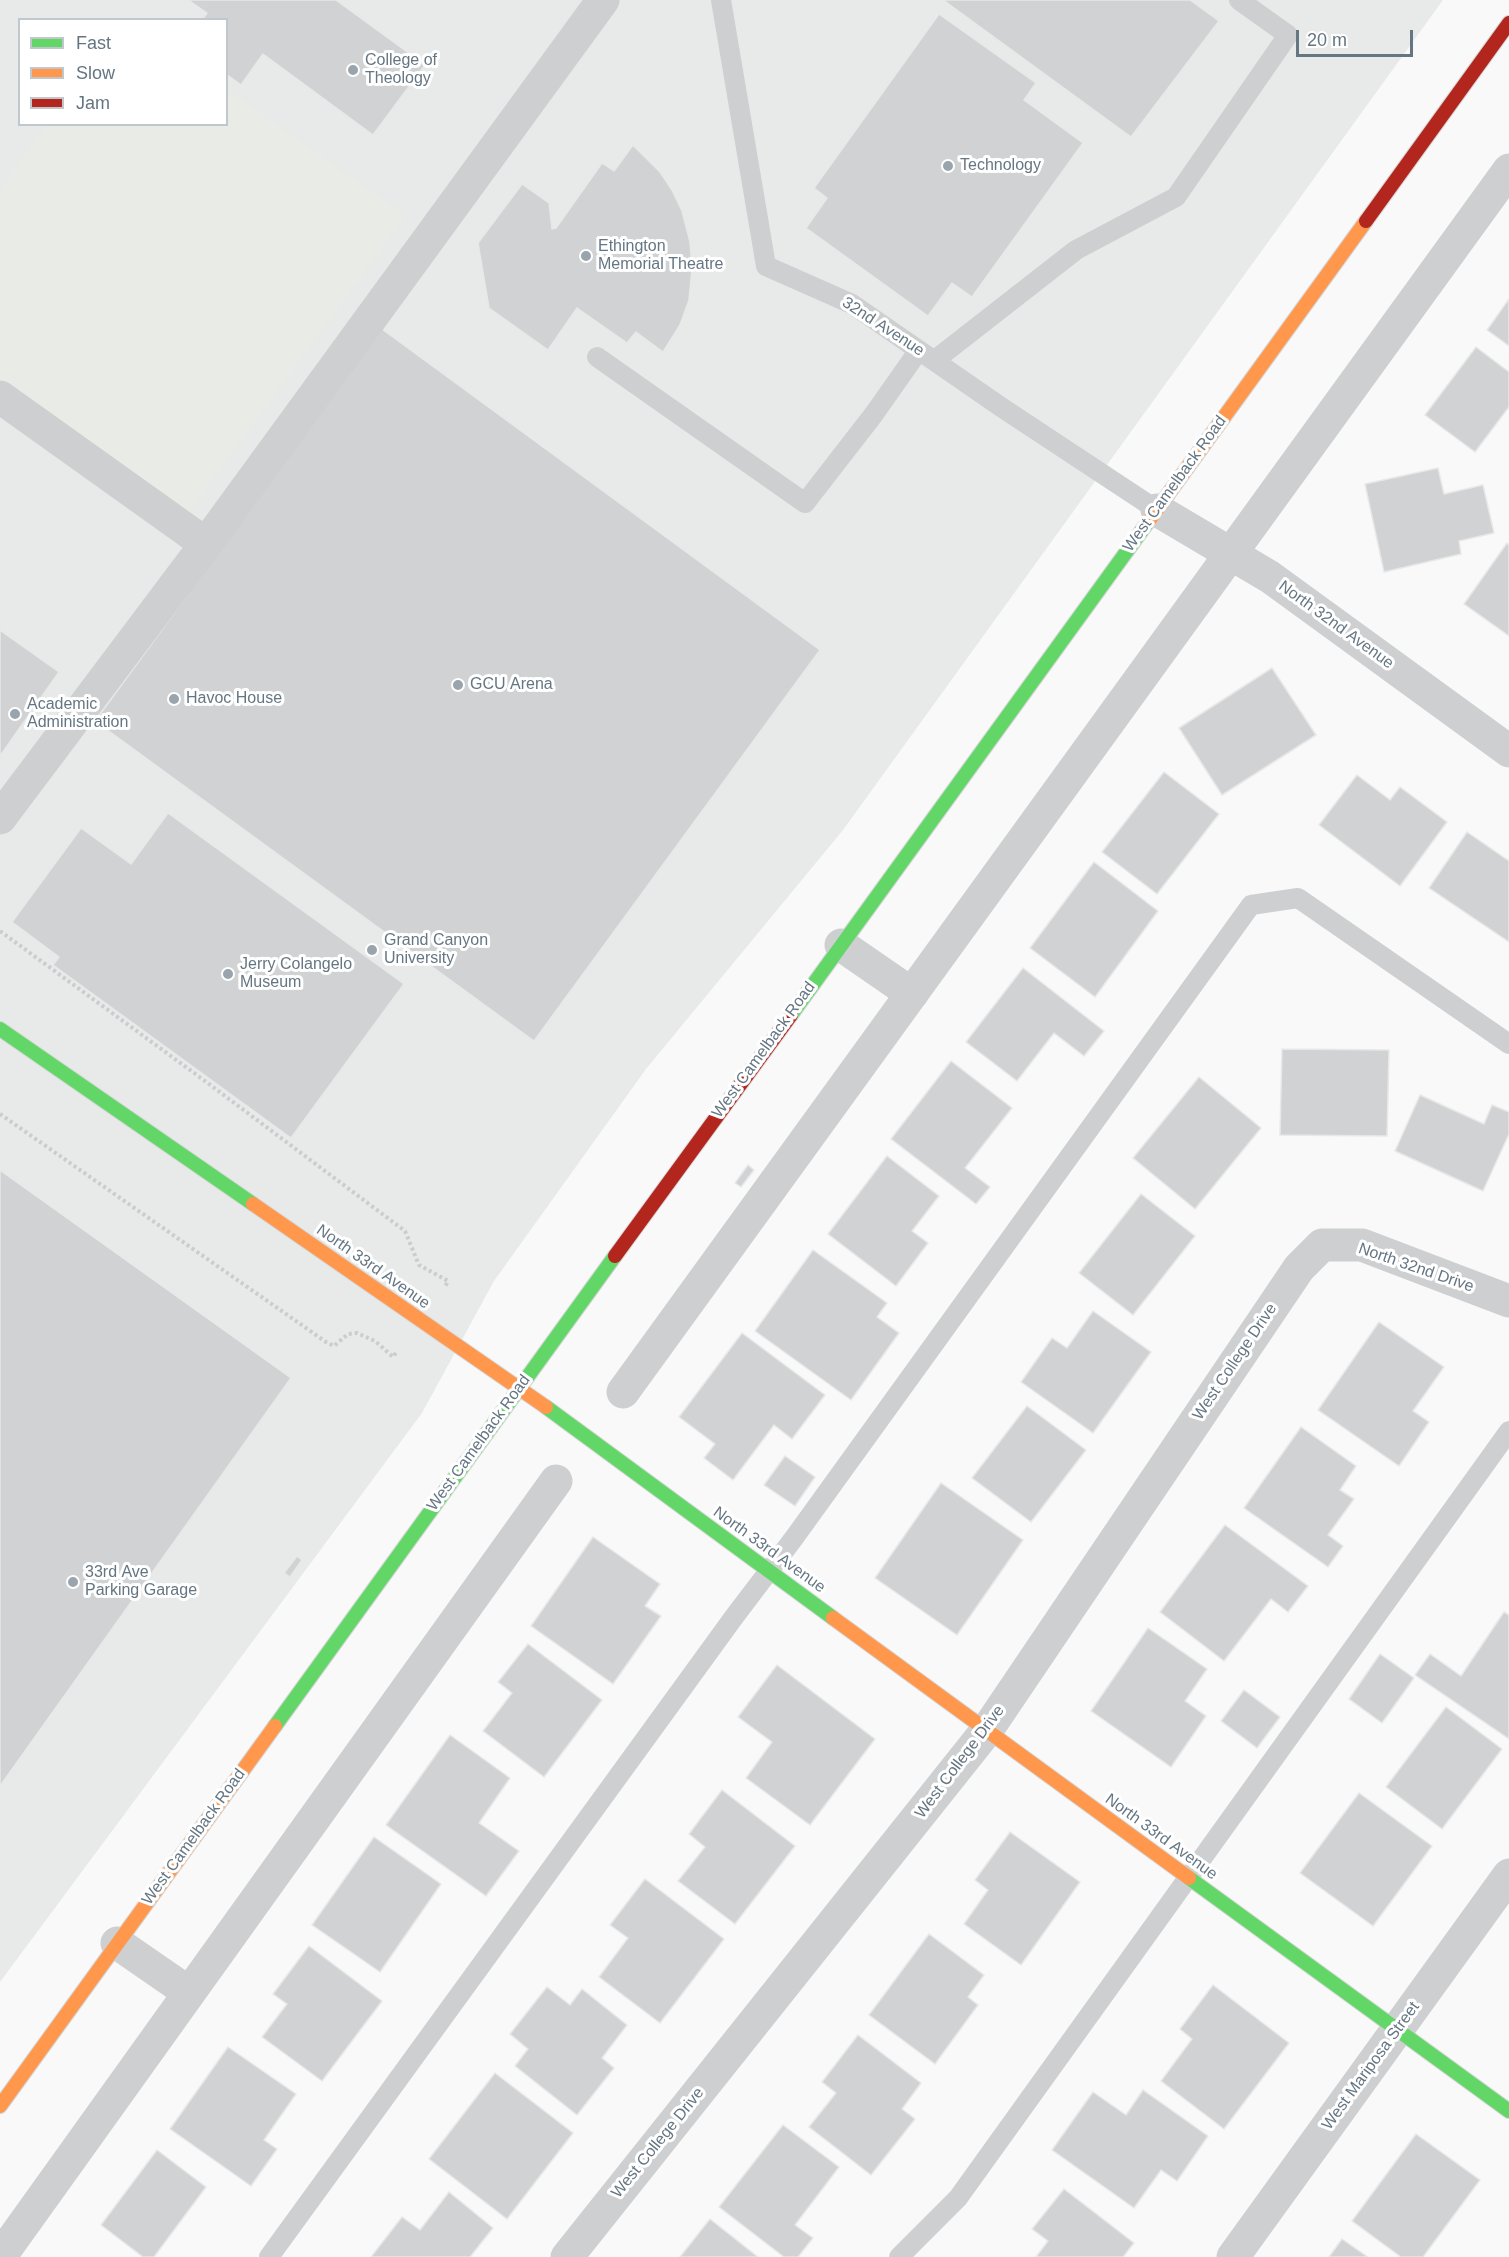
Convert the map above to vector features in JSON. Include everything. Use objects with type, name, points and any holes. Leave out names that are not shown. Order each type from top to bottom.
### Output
[{"type":"main road","name":"West Camelback Road","points":[[0,2106],[1509,23]]},
{"type":"main road","name":"North 33rd Avenue","points":[[0,1029],[584,1433],[769,1571],[1509,2111]]},
{"type":"street","points":[[0,818],[206,544],[603,0]]},
{"type":"street","points":[[622,1392],[1509,170]]},
{"type":"street","points":[[0,397],[206,544]]},
{"type":"street","name":"North 32nd Avenue","points":[[1156,510],[1270,577],[1509,751]]},
{"type":"street","points":[[841,945],[912,994]]},
{"type":"street","name":"North 32nd Drive","points":[[1322,1245],[1362,1245],[1509,1301]]},
{"type":"street","name":"West College Drive","points":[[567,2257],[987,1730],[1299,1268],[1322,1245]]},
{"type":"street","points":[[0,2257],[556,1481]]},
{"type":"street","name":"West Mariposa Street","points":[[1233,2257],[1509,1875]]},
{"type":"street","points":[[117,1943],[188,1992]]},
{"type":"lane","name":"32nd Avenue","points":[[721,0],[766,266],[852,304],[1156,510]]},
{"type":"lane","points":[[597,357],[805,503],[874,414],[927,355],[1076,250],[1176,197],[1288,35],[1239,0]]},
{"type":"lane","points":[[269,2257],[1251,905],[1298,898],[1509,1044]]},
{"type":"lane","points":[[899,2257],[958,2198],[1509,1431]]},
{"type":"path","points":[[0,931],[405,1231],[419,1264],[448,1281],[446,1287]]},
{"type":"path","points":[[0,1114],[326,1342],[334,1346],[348,1334],[357,1333],[375,1341],[393,1357],[397,1351]]},
{"type":"shaded area","name":"Grand Canyon University","points":[[0,0],[1443,0],[843,830],[646,1069],[494,1281],[422,1413],[0,1982]]},
{"type":"shaded area","points":[[228,90],[406,216],[179,525],[0,397],[0,189],[45,126],[228,126]]},
{"type":"building","name":"College of Theology","points":[[188,0],[336,0],[425,65],[373,135],[263,54],[241,85],[228,75],[228,18],[203,18],[207,13]]},
{"type":"building","points":[[943,0],[1190,0],[1219,21],[1131,137]]},
{"type":"building","name":"Technology","points":[[939,14],[1036,83],[1024,100],[1083,143],[972,297],[952,283],[928,316],[806,228],[827,198],[814,188]]},
{"type":"building","name":"Ethington Memorial Theatre","points":[[633,145],[660,172],[682,211],[690,242],[692,269],[689,300],[680,325],[663,352],[636,332],[627,343],[577,308],[548,350],[489,308],[478,243],[522,184],[549,203],[552,229],[556,228],[602,163],[614,171]]},
{"type":"building","points":[[1509,299],[1509,346],[1487,330]]},
{"type":"building","name":"GCU Arena","points":[[382,329],[820,650],[534,1041],[95,721]]},
{"type":"building","points":[[1476,347],[1509,372],[1509,407],[1475,452],[1425,415]]},
{"type":"building","points":[[1438,468],[1444,494],[1483,485],[1494,533],[1459,541],[1461,554],[1384,572],[1365,484]]},
{"type":"building","points":[[1507,543],[1509,545],[1509,636],[1464,604]]},
{"type":"building","name":"Academic Administration","points":[[0,630],[59,672],[0,756]]},
{"type":"building","points":[[1272,668],[1316,735],[1222,795],[1179,728]]},
{"type":"building","points":[[1164,772],[1219,814],[1157,894],[1102,852]]},
{"type":"building","points":[[1357,775],[1390,800],[1400,787],[1447,822],[1400,886],[1319,825]]},
{"type":"building","name":"Jerry Colangelo Museum","points":[[168,813],[404,984],[291,1138],[53,965],[59,957],[12,922],[81,828],[131,864]]},
{"type":"building","points":[[1467,832],[1509,861],[1509,942],[1429,888]]},
{"type":"building","points":[[1094,862],[1158,911],[1095,997],[1030,948]]},
{"type":"building","points":[[1023,968],[1104,1031],[1084,1056],[1054,1033],[1017,1081],[966,1042]]},
{"type":"building","points":[[1282,1049],[1389,1050],[1387,1136],[1280,1135]]},
{"type":"building","points":[[951,1061],[1012,1108],[965,1168],[990,1187],[976,1204],[891,1139]]},
{"type":"building","points":[[1199,1077],[1261,1128],[1195,1209],[1133,1158]]},
{"type":"building","points":[[1420,1095],[1484,1124],[1492,1105],[1509,1112],[1509,1134],[1483,1191],[1395,1151]]},
{"type":"building","points":[[887,1156],[939,1196],[912,1231],[928,1243],[896,1286],[828,1234]]},
{"type":"building","points":[[748,1165],[754,1170],[741,1187],[735,1183]]},
{"type":"building","name":"33rd Ave Parking Garage","points":[[0,1170],[291,1378],[0,1786]]},
{"type":"building","points":[[1141,1194],[1195,1236],[1133,1315],[1079,1273]]},
{"type":"building","points":[[813,1250],[887,1303],[877,1317],[899,1333],[851,1400],[755,1331]]},
{"type":"building","points":[[1093,1311],[1151,1352],[1093,1433],[1021,1382],[1052,1338],[1067,1348]]},
{"type":"building","points":[[1379,1322],[1444,1367],[1413,1411],[1429,1422],[1399,1466],[1318,1410]]},
{"type":"building","points":[[742,1333],[825,1395],[792,1439],[774,1425],[733,1480],[704,1458],[715,1444],[679,1417]]},
{"type":"building","points":[[1027,1406],[1086,1450],[1031,1522],[972,1478]]},
{"type":"building","points":[[1301,1427],[1356,1466],[1340,1490],[1354,1499],[1328,1535],[1343,1546],[1328,1567],[1244,1508]]},
{"type":"building","points":[[785,1456],[815,1477],[795,1506],[764,1485]]},
{"type":"building","points":[[941,1483],[1023,1540],[957,1635],[875,1578]]},
{"type":"building","points":[[1225,1525],[1308,1586],[1288,1612],[1271,1599],[1224,1661],[1160,1612]]},
{"type":"building","points":[[593,1537],[660,1584],[645,1606],[661,1616],[613,1684],[531,1626]]},
{"type":"building","points":[[297,1556],[302,1560],[290,1577],[284,1573]]},
{"type":"building","points":[[1504,1612],[1509,1615],[1509,1739],[1415,1675],[1430,1654],[1461,1676]]},
{"type":"building","points":[[1148,1628],[1207,1669],[1185,1701],[1206,1716],[1171,1767],[1091,1711]]},
{"type":"building","points":[[528,1644],[602,1700],[544,1777],[483,1731],[512,1693],[498,1682]]},
{"type":"building","points":[[1380,1654],[1414,1678],[1382,1723],[1349,1699]]},
{"type":"building","points":[[777,1665],[875,1739],[810,1825],[746,1778],[772,1742],[738,1717]]},
{"type":"building","points":[[1244,1690],[1280,1717],[1257,1748],[1221,1721]]},
{"type":"building","points":[[1446,1707],[1502,1749],[1442,1829],[1386,1787]]},
{"type":"building","points":[[450,1735],[510,1778],[479,1823],[519,1851],[486,1896],[386,1825]]},
{"type":"building","points":[[722,1790],[795,1846],[735,1924],[678,1881],[705,1847],[689,1834]]},
{"type":"building","points":[[1359,1793],[1432,1846],[1373,1926],[1300,1873]]},
{"type":"building","points":[[1010,1832],[1080,1882],[1021,1965],[964,1924],[988,1890],[975,1880]]},
{"type":"building","points":[[374,1837],[441,1884],[380,1972],[312,1925]]},
{"type":"building","points":[[645,1879],[724,1939],[660,2023],[599,1977],[628,1938],[610,1925]]},
{"type":"building","points":[[929,1934],[984,1975],[968,1997],[978,2005],[935,2064],[869,2015]]},
{"type":"building","points":[[309,1946],[382,2001],[322,2081],[262,2037],[287,2004],[273,1994]]},
{"type":"building","points":[[1213,1985],[1289,2043],[1224,2129],[1161,2081],[1192,2039],[1180,2029]]},
{"type":"building","points":[[547,1987],[570,2005],[582,1989],[627,2025],[602,2058],[614,2068],[577,2115],[515,2066],[528,2049],[510,2034]]},
{"type":"building","points":[[858,2035],[921,2083],[902,2109],[915,2119],[871,2175],[809,2127],[836,2093],[822,2082]]},
{"type":"building","points":[[228,2047],[296,2094],[264,2140],[277,2149],[251,2186],[170,2129]]},
{"type":"building","points":[[495,2073],[573,2133],[507,2219],[429,2159]]},
{"type":"building","points":[[1143,2090],[1208,2136],[1177,2181],[1161,2170],[1134,2208],[1052,2150],[1093,2092],[1126,2115]]},
{"type":"building","points":[[783,2125],[839,2167],[795,2225],[813,2238],[798,2257],[784,2257],[719,2207]]},
{"type":"building","points":[[1416,2134],[1480,2180],[1423,2257],[1401,2257],[1352,2221]]},
{"type":"building","points":[[157,2150],[206,2187],[154,2257],[143,2257],[101,2225]]},
{"type":"building","points":[[1064,2189],[1134,2243],[1123,2257],[1036,2257],[1048,2241],[1032,2229]]},
{"type":"building","points":[[449,2192],[493,2228],[470,2257],[371,2257],[402,2217],[420,2230]]},
{"type":"building","points":[[710,2219],[758,2257],[680,2257]]},
{"type":"building","points":[[1342,2239],[1368,2257],[1329,2257]]},
{"type":"traffic: fast","points":[[791,1015],[1148,522]]},
{"type":"traffic: fast","points":[[0,1029],[253,1204]]},
{"type":"traffic: fast","points":[[275,1726],[615,1256]]},
{"type":"traffic: fast","points":[[546,1407],[833,1618]]},
{"type":"traffic: fast","points":[[1189,1878],[1509,2111]]},
{"type":"traffic: slow","points":[[1148,522],[1366,221]]},
{"type":"traffic: slow","points":[[253,1204],[546,1407]]},
{"type":"traffic: slow","points":[[833,1618],[1189,1878]]},
{"type":"traffic: slow","points":[[0,2106],[275,1726]]},
{"type":"traffic: jam","points":[[1366,221],[1509,23]]},
{"type":"traffic: jam","points":[[615,1256],[791,1015]]},
{"type":"place","name":"College of Theology","points":[[353,70]]},
{"type":"place","name":"Technology","points":[[948,166]]},
{"type":"place","name":"Ethington Memorial Theatre","points":[[586,256]]},
{"type":"place","name":"GCU Arena","points":[[458,685]]},
{"type":"place","name":"Havoc House","points":[[174,699]]},
{"type":"place","name":"Academic Administration","points":[[15,714]]},
{"type":"place","name":"Grand Canyon University","points":[[372,950]]},
{"type":"place","name":"Jerry Colangelo Museum","points":[[228,974]]},
{"type":"place","name":"33rd Ave Parking Garage","points":[[73,1582]]}]
